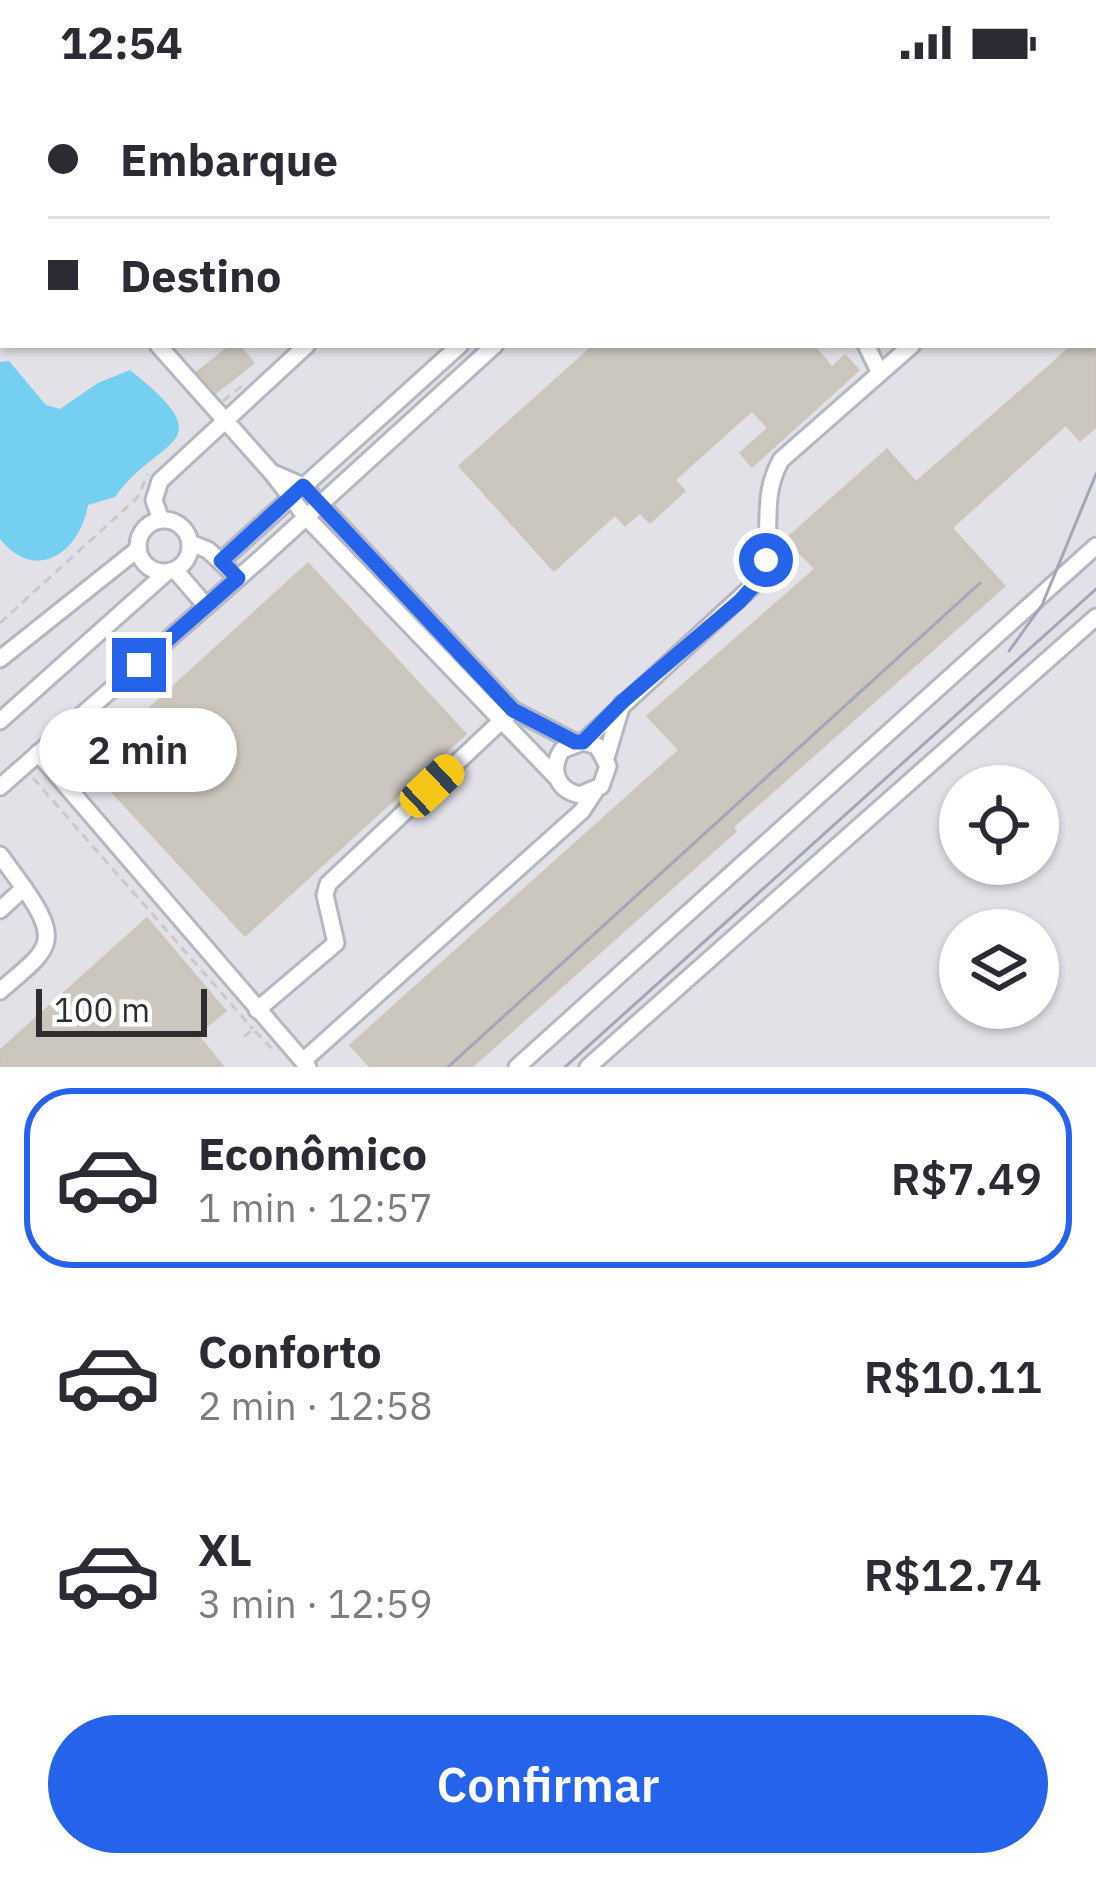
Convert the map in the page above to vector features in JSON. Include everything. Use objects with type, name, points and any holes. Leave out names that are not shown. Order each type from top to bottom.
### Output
[{"type":"street","points":[[161,348],[306,518],[404,620],[507,715],[597,746],[607,758]]},
{"type":"street","points":[[161,520],[154,500],[160,481],[305,348]]},
{"type":"street","points":[[221,561],[457,348]]},
{"type":"street","points":[[0,787],[492,348]]},
{"type":"street","points":[[868,348],[880,373]]},
{"type":"street","points":[[563,826],[558,756],[757,582],[770,537],[768,483],[781,460],[909,348]]},
{"type":"street","points":[[441,362],[456,380]]},
{"type":"street","points":[[272,473],[303,486],[418,608],[561,784],[580,795],[595,791]]},
{"type":"street","points":[[0,659],[138,549],[146,526],[161,520],[177,523],[190,543],[221,561],[238,578]]},
{"type":"street","points":[[0,722],[187,559],[190,543]]},
{"type":"street","points":[[517,1067],[1096,546]]},
{"type":"street","points":[[138,549],[151,569],[171,571],[206,606]]},
{"type":"street","points":[[404,620],[418,608]]},
{"type":"street","points":[[588,1067],[1096,617]]},
{"type":"street","points":[[38,753],[305,1064],[582,811],[605,780],[623,701]]},
{"type":"street","points":[[257,1010],[336,943],[325,896],[328,884],[507,715]]},
{"type":"street","points":[[0,855],[45,917],[48,932],[40,956],[0,991]]},
{"type":"street","points":[[0,910],[24,887]]},
{"type":"path","points":[[23,766],[275,1052]]},
{"type":"path","points":[[244,1037],[253,1029]]},
{"type":"path","points":[[259,1056],[269,1046]]},
{"type":"shaded area","points":[[0,348],[1096,348],[1096,1067],[0,1067]]},
{"type":"water","points":[[9,361],[46,405],[60,409],[98,383],[130,370],[159,395],[179,428],[175,439],[115,497],[88,505],[66,548],[42,560],[14,552],[0,539],[0,362]]},
{"type":"building","points":[[228,348],[240,348],[253,363],[216,392],[198,372]]},
{"type":"building","points":[[592,348],[815,348],[832,368],[845,356],[858,370],[752,466],[741,453],[769,428],[752,410],[674,480],[684,491],[650,522],[640,512],[625,525],[615,514],[554,570],[460,466]]},
{"type":"building","points":[[1071,348],[1096,349],[1096,426],[1080,440],[1066,424],[951,528],[1004,586],[471,1067],[371,1067],[351,1045],[680,750],[648,716],[816,569],[787,539],[887,450],[916,483]]},
{"type":"building","points":[[308,564],[465,734],[245,935],[88,765]]},
{"type":"building","points":[[147,919],[225,1011],[196,1034],[223,1067],[0,1067],[0,1051]]},
{"type":"railway","points":[[1009,651],[1042,605],[1096,474]]},
{"type":"railway","points":[[448,1067],[980,583]]},
{"type":"railway","points":[[565,1067],[1096,589]]},
{"type":"route","points":[[139,665],[238,578],[221,561],[303,486],[513,710],[575,742],[583,742],[623,701],[740,601],[757,582],[766,560]]}]
